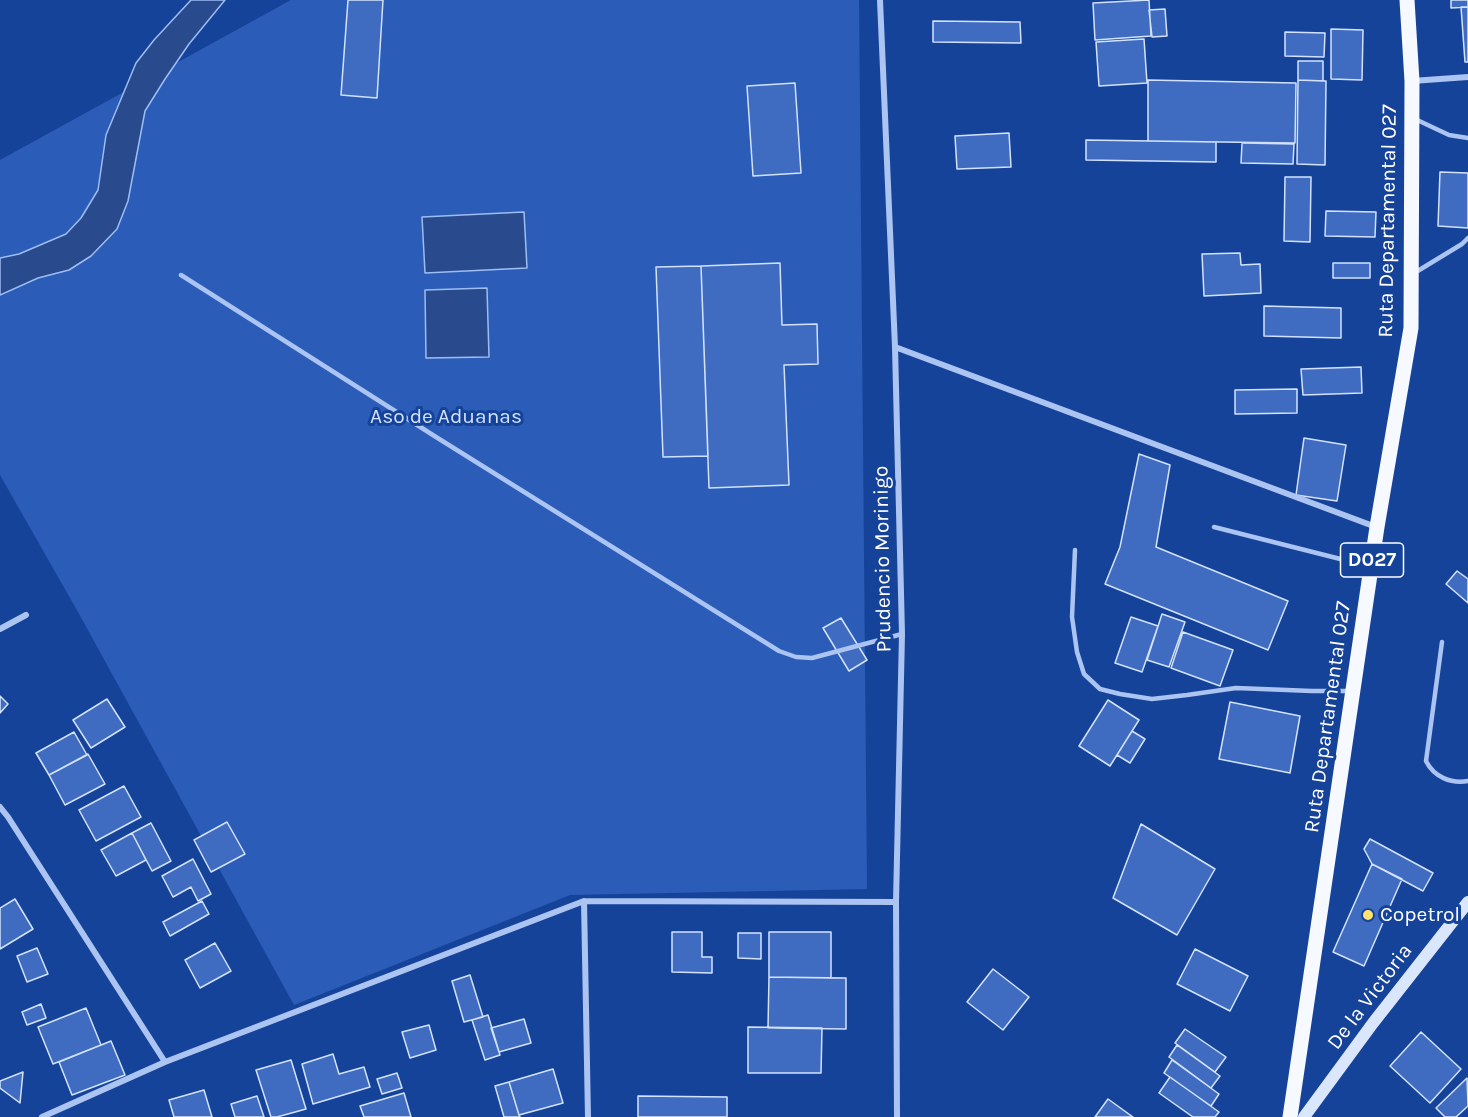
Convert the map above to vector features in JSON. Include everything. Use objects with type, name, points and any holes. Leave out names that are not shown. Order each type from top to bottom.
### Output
[{"type":"main road","name":"Ruta Departamental 027","points":[[1290,1117],[1377,527],[1411,328],[1412,81],[1407,0]]},
{"type":"main road","name":"De la Victoria","points":[[1304,1117],[1373,1023],[1468,902]]},
{"type":"street","name":"Prudencio Morinigo","points":[[880,0],[896,347],[902,634],[896,902],[897,1117]]},
{"type":"street","points":[[1412,81],[1468,78]]},
{"type":"street","points":[[896,347],[1377,527]]},
{"type":"street","points":[[0,629],[26,615]]},
{"type":"street","points":[[0,807],[165,1062]]},
{"type":"street","points":[[42,1117],[165,1062],[584,901],[896,902]]},
{"type":"street","points":[[584,901],[588,1117]]},
{"type":"lane","points":[[1411,117],[1449,135],[1468,138]]},
{"type":"lane","points":[[1411,274],[1462,244],[1468,238]]},
{"type":"lane","points":[[181,275],[779,651],[796,657],[812,658],[902,634]]},
{"type":"lane","points":[[1214,527],[1371,567]]},
{"type":"lane","points":[[1075,550],[1072,617],[1077,652],[1084,674],[1100,689],[1152,699],[1236,688],[1353,691]]},
{"type":"lane","points":[[1442,642],[1426,761],[1432,771],[1442,778],[1454,782],[1468,781]]},
{"type":"green space","name":"Aso de Aduanas","points":[[291,0],[859,0],[867,889],[570,895],[294,1005],[0,475],[0,160]]},
{"type":"shaded area","points":[[191,0],[225,0],[189,44],[145,111],[128,201],[117,229],[91,256],[69,270],[38,278],[0,295],[0,258],[19,254],[66,234],[81,218],[98,190],[106,135],[136,63]]},
{"type":"shaded area","points":[[524,212],[527,268],[425,273],[422,217]]},
{"type":"shaded area","points":[[487,288],[489,357],[426,358],[425,290]]},
{"type":"building","points":[[348,0],[383,0],[377,98],[341,95]]},
{"type":"building","points":[[1149,0],[1151,36],[1095,40],[1093,3]]},
{"type":"building","points":[[1451,0],[1468,0],[1468,7],[1451,8]]},
{"type":"building","points":[[1461,7],[1468,7],[1468,62],[1465,62]]},
{"type":"building","points":[[1165,9],[1167,36],[1152,37],[1149,10]]},
{"type":"building","points":[[933,21],[1020,22],[1021,43],[933,42]]},
{"type":"building","points":[[1331,29],[1363,30],[1362,80],[1331,79]]},
{"type":"building","points":[[1285,32],[1325,33],[1324,57],[1285,56]]},
{"type":"building","points":[[1144,39],[1147,83],[1099,86],[1096,42]]},
{"type":"building","points":[[1298,61],[1323,61],[1323,81],[1298,80]]},
{"type":"building","points":[[1148,80],[1296,83],[1295,143],[1148,141]]},
{"type":"building","points":[[1298,80],[1326,81],[1325,165],[1297,164]]},
{"type":"building","points":[[795,83],[801,173],[753,176],[747,86]]},
{"type":"building","points":[[1009,133],[1011,167],[957,169],[955,136]]},
{"type":"building","points":[[1086,140],[1216,142],[1216,162],[1086,160]]},
{"type":"building","points":[[1242,143],[1294,144],[1293,164],[1241,163]]},
{"type":"building","points":[[1440,172],[1468,173],[1468,228],[1438,226]]},
{"type":"building","points":[[1285,177],[1311,177],[1310,242],[1284,241]]},
{"type":"building","points":[[1326,211],[1376,212],[1375,237],[1325,236]]},
{"type":"building","points":[[1240,253],[1241,265],[1260,264],[1261,293],[1204,296],[1202,254]]},
{"type":"building","points":[[780,263],[782,325],[817,324],[818,364],[784,365],[789,485],[709,488],[701,266]]},
{"type":"building","points":[[1333,263],[1370,263],[1370,278],[1333,278]]},
{"type":"building","points":[[701,266],[708,456],[663,457],[656,267]]},
{"type":"building","points":[[1264,306],[1341,308],[1341,338],[1264,336]]},
{"type":"building","points":[[1361,367],[1362,393],[1303,395],[1301,369]]},
{"type":"building","points":[[1297,389],[1297,413],[1235,414],[1235,390]]},
{"type":"building","points":[[1304,438],[1346,445],[1337,501],[1296,495]]},
{"type":"building","points":[[1139,454],[1170,465],[1156,547],[1288,601],[1268,650],[1105,584],[1120,547]]},
{"type":"building","points":[[1457,571],[1468,579],[1468,603],[1446,584]]},
{"type":"building","points":[[1162,614],[1185,622],[1169,667],[1147,660]]},
{"type":"building","points":[[1131,617],[1158,626],[1142,672],[1115,663]]},
{"type":"building","points":[[841,618],[867,660],[849,671],[823,628]]},
{"type":"building","points":[[1183,632],[1233,650],[1220,686],[1171,668]]},
{"type":"building","points":[[0,696],[8,704],[0,713]]},
{"type":"building","points":[[107,699],[125,727],[91,748],[73,720]]},
{"type":"building","points":[[1108,700],[1139,720],[1110,766],[1079,746]]},
{"type":"building","points":[[1230,702],[1300,716],[1290,773],[1219,759]]},
{"type":"building","points":[[1132,731],[1145,739],[1130,763],[1117,755]]},
{"type":"building","points":[[74,732],[87,755],[49,775],[36,753]]},
{"type":"building","points":[[88,754],[105,784],[65,805],[49,775]]},
{"type":"building","points":[[124,786],[141,817],[96,841],[79,810]]},
{"type":"building","points":[[227,822],[245,854],[211,872],[194,840]]},
{"type":"building","points":[[151,823],[171,861],[152,871],[132,833]]},
{"type":"building","points":[[1141,824],[1215,869],[1177,935],[1113,898]]},
{"type":"building","points":[[132,833],[146,860],[116,876],[101,850]]},
{"type":"building","points":[[1370,839],[1433,873],[1423,891],[1372,864],[1364,849]]},
{"type":"building","points":[[193,859],[211,894],[198,901],[191,887],[173,897],[162,876]]},
{"type":"building","name":"Copetrol","points":[[1372,864],[1402,879],[1364,966],[1333,952]]},
{"type":"building","points":[[15,899],[33,929],[0,949],[0,908]]},
{"type":"building","points":[[202,901],[209,914],[170,936],[163,922]]},
{"type":"building","points":[[672,932],[702,932],[702,957],[712,957],[712,973],[672,972]]},
{"type":"building","points":[[769,932],[831,932],[831,978],[769,977]]},
{"type":"building","points":[[738,933],[761,933],[761,959],[738,958]]},
{"type":"building","points":[[215,943],[231,971],[200,988],[185,960]]},
{"type":"building","points":[[37,948],[48,974],[27,982],[17,956]]},
{"type":"building","points":[[1195,949],[1248,976],[1230,1011],[1177,984]]},
{"type":"building","points":[[993,969],[1029,997],[1003,1030],[967,1002]]},
{"type":"building","points":[[470,975],[483,1017],[464,1022],[452,981]]},
{"type":"building","points":[[769,977],[846,978],[846,1029],[768,1028]]},
{"type":"building","points":[[41,1004],[46,1018],[27,1025],[22,1012]]},
{"type":"building","points":[[86,1008],[101,1045],[53,1064],[38,1027]]},
{"type":"building","points":[[488,1015],[500,1055],[485,1060],[472,1020]]},
{"type":"building","points":[[524,1019],[531,1043],[499,1052],[491,1028]]},
{"type":"building","points":[[429,1025],[436,1050],[410,1058],[402,1032]]},
{"type":"building","points":[[748,1027],[822,1028],[821,1073],[748,1073]]},
{"type":"building","points":[[1185,1029],[1226,1057],[1215,1072],[1175,1043]]},
{"type":"building","points":[[1421,1032],[1461,1069],[1430,1103],[1390,1066]]},
{"type":"building","points":[[111,1041],[125,1075],[72,1095],[59,1062]]},
{"type":"building","points":[[1177,1045],[1220,1076],[1211,1088],[1169,1057]]},
{"type":"building","points":[[333,1054],[339,1074],[364,1067],[370,1087],[313,1104],[302,1064]]},
{"type":"building","points":[[291,1060],[306,1109],[271,1117],[256,1070]]},
{"type":"building","points":[[1172,1060],[1219,1094],[1211,1106],[1164,1073]]},
{"type":"building","points":[[553,1069],[563,1103],[519,1115],[509,1082]]},
{"type":"building","points":[[23,1072],[20,1103],[0,1088],[0,1081]]},
{"type":"building","points":[[397,1073],[402,1088],[382,1094],[377,1079]]},
{"type":"building","points":[[1170,1077],[1219,1112],[1215,1117],[1193,1117],[1159,1093]]},
{"type":"building","points":[[1467,1078],[1468,1106],[1456,1117],[1445,1117],[1436,1108]]},
{"type":"building","points":[[509,1082],[520,1117],[504,1117],[495,1086]]},
{"type":"building","points":[[204,1090],[212,1117],[174,1117],[169,1100]]},
{"type":"building","points":[[404,1093],[411,1117],[364,1117],[360,1106]]},
{"type":"building","points":[[257,1096],[264,1117],[235,1117],[231,1104]]},
{"type":"building","points":[[638,1096],[727,1097],[727,1117],[638,1117]]},
{"type":"building","points":[[1108,1099],[1133,1117],[1095,1117]]},
{"type":"place","name":"Copetrol","points":[[1368,915]]}]
